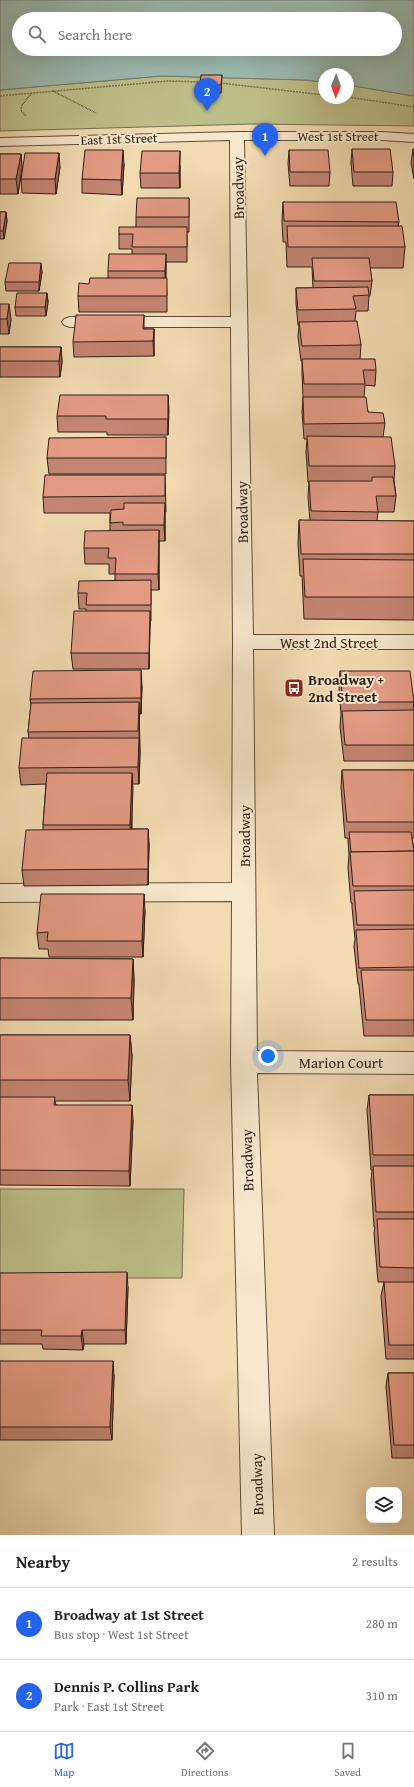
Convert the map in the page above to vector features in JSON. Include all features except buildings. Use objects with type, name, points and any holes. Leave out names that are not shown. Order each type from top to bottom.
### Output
[{"type":"street","name":"West 1st Street","points":[[237,136],[381,136],[414,138]]},
{"type":"street","name":"East 1st Street","points":[[0,142],[237,136]]},
{"type":"street","name":"Broadway","points":[[237,136],[243,642],[244,1062],[258,1535]]},
{"type":"street","points":[[70,322],[239,322]]},
{"type":"street","name":"West 2nd Street","points":[[243,642],[414,642]]},
{"type":"street","points":[[0,893],[244,892]]},
{"type":"street","name":"Marion Court","points":[[244,1062],[414,1063]]},
{"type":"path","points":[[0,96],[168,81],[203,82]]},
{"type":"path","points":[[217,83],[318,94]]},
{"type":"path","points":[[53,91],[87,107],[97,114]]},
{"type":"path","points":[[30,121],[21,111],[22,105],[31,94]]},
{"type":"path","points":[[354,98],[414,107]]},
{"type":"green space","points":[[161,76],[304,80],[318,81],[318,104],[354,104],[354,86],[414,96],[414,126],[252,124],[0,131],[0,90]]},
{"type":"green space","points":[[0,1189],[184,1189],[182,1278],[0,1278]]},
{"type":"water","points":[[0,0],[414,0],[414,96],[354,86],[354,68],[318,68],[318,81],[161,76],[0,90]]},
{"type":"place","name":"Dennis P. Collins Park","points":[[207,111]]},
{"type":"place","name":"Broadway at 1st Street","points":[[265,156]]},
{"type":"place","name":"Broadway + 2nd Street","points":[[294,688]]}]
